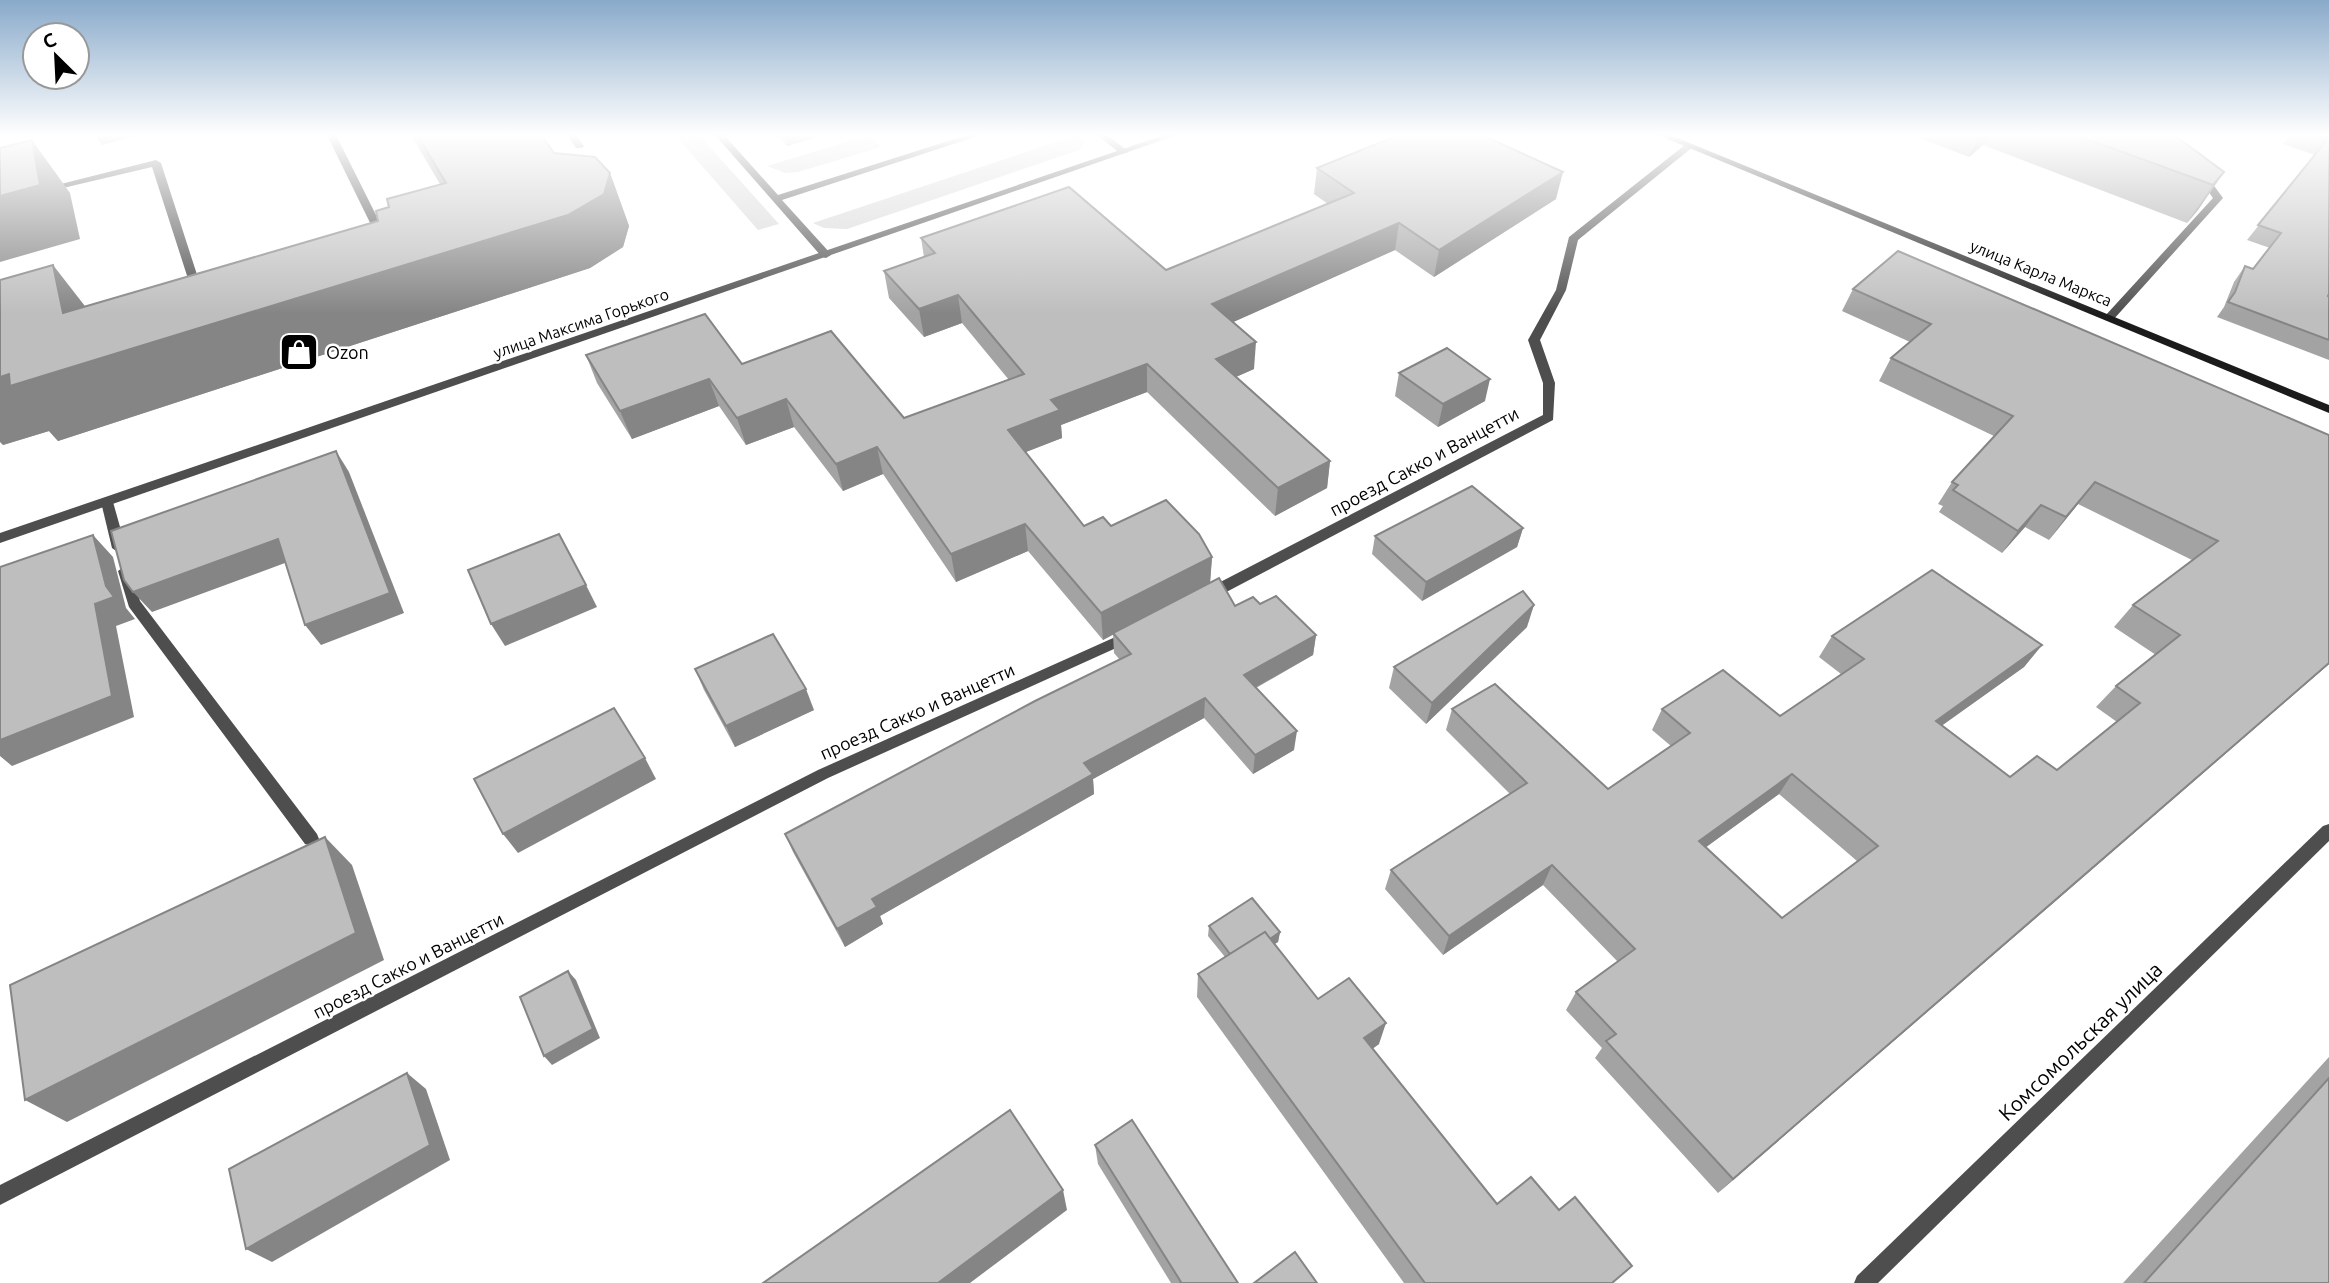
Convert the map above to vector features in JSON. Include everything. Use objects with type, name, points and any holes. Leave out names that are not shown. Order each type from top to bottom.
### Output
[{"type":"main road","name":"улица Карла Маркса","points":[[1808,195],[2329,409]]},
{"type":"street","points":[[166,195],[196,288],[209,284]]},
{"type":"street","points":[[361,195],[382,236],[369,240]]},
{"type":"street","points":[[772,195],[826,256]]},
{"type":"street","points":[[776,199],[789,195]]},
{"type":"street","name":"улица Максима Горького","points":[[0,538],[1001,195]]},
{"type":"street","name":"проезд Сакко и Ванцетти","points":[[1196,601],[1549,417],[1549,383],[1534,340],[1561,289],[1573,239],[1628,195]]},
{"type":"street","points":[[2109,318],[2218,198],[2216,195]]},
{"type":"street","points":[[107,502],[134,603],[311,839]]},
{"type":"street","name":"проезд Сакко и Ванцетти","points":[[0,1195],[823,774],[1148,626]]},
{"type":"street","name":"Комсомольская улица","points":[[1864,1283],[2329,831]]},
{"type":"shaded area","points":[[727,195],[753,195],[779,224],[758,230]]},
{"type":"shaded area","points":[[897,195],[947,195],[847,229],[824,228],[813,223]]},
{"type":"building","points":[[402,195],[603,195],[568,215],[10,386],[9,374],[0,377],[0,280],[53,265],[63,313],[378,221],[376,211],[389,207],[387,199]]},
{"type":"building","points":[[1046,195],[1078,195],[1166,270],[1349,195],[1527,195],[1439,250],[1399,223],[1212,304],[1256,342],[1216,359],[1330,461],[1278,488],[1147,364],[1051,400],[1060,410],[1008,430],[1084,526],[1103,517],[1111,526],[1166,500],[1199,534],[1212,557],[1101,613],[1025,524],[951,554],[877,447],[836,464],[786,399],[737,418],[709,379],[620,411],[586,355],[705,314],[742,364],[831,331],[904,418],[1024,374],[958,295],[919,309],[884,271],[935,253],[921,238]]},
{"type":"building","points":[[2282,195],[2329,195],[2329,340],[2228,302],[2245,266],[2253,269],[2281,233],[2258,225]]},
{"type":"building","points":[[1898,251],[2329,435],[2329,663],[1733,1179],[1606,1041],[1616,1034],[1576,992],[1635,949],[1552,865],[1449,936],[1391,870],[1527,783],[1452,709],[1495,684],[1608,789],[1690,733],[1662,709],[1723,670],[1780,716],[1864,659],[1832,636],[1932,570],[2042,645],[1936,721],[2010,777],[2037,756],[2057,770],[2140,703],[2116,686],[2180,635],[2133,605],[2218,541],[2095,482],[2066,517],[2041,505],[2018,531],[1953,490],[1958,485],[1952,482],[2013,416],[1891,358],[1931,324],[1853,289]],"holes":[[[1792,774],[1878,846],[1782,918],[1699,841]]]},
{"type":"building","points":[[1447,348],[1490,379],[1443,404],[1399,373]]},
{"type":"building","points":[[336,451],[390,593],[305,625],[278,539],[133,592],[124,580],[111,531]]},
{"type":"building","points":[[1472,486],[1523,528],[1426,582],[1375,536]]},
{"type":"building","points":[[559,534],[586,585],[491,624],[468,570]]},
{"type":"building","points":[[93,535],[106,586],[114,597],[95,604],[112,696],[0,740],[0,567]]},
{"type":"building","points":[[1219,578],[1235,606],[1253,597],[1260,604],[1276,596],[1316,635],[1244,675],[1297,731],[1255,755],[1205,698],[1084,763],[1093,774],[872,899],[877,907],[837,929],[785,834],[1035,701],[1131,654],[1113,633]]},
{"type":"building","points":[[1523,591],[1534,605],[1432,703],[1394,667]]},
{"type":"building","points":[[773,634],[806,689],[726,726],[695,669]]},
{"type":"building","points":[[614,708],[645,758],[503,834],[474,779]]},
{"type":"building","points":[[325,837],[356,933],[25,1100],[10,985]]},
{"type":"building","points":[[1252,898],[1280,932],[1270,939],[1265,932],[1230,954],[1209,926]]},
{"type":"building","points":[[1265,932],[1318,999],[1349,978],[1386,1023],[1364,1038],[1497,1204],[1531,1177],[1559,1210],[1575,1197],[1632,1266],[1612,1283],[1425,1283],[1198,974]]},
{"type":"building","points":[[568,971],[593,1029],[544,1056],[520,997]]},
{"type":"building","points":[[407,1073],[430,1145],[246,1249],[229,1169]]},
{"type":"building","points":[[2329,1078],[2329,1283],[2144,1283]]},
{"type":"building","points":[[1010,1110],[1063,1190],[938,1283],[763,1283]]},
{"type":"building","points":[[1132,1120],[1238,1283],[1180,1283],[1095,1145]]},
{"type":"building","points":[[1295,1252],[1317,1283],[1254,1283]]},
{"type":"place","name":"Ozon","points":[[299,352]]}]
